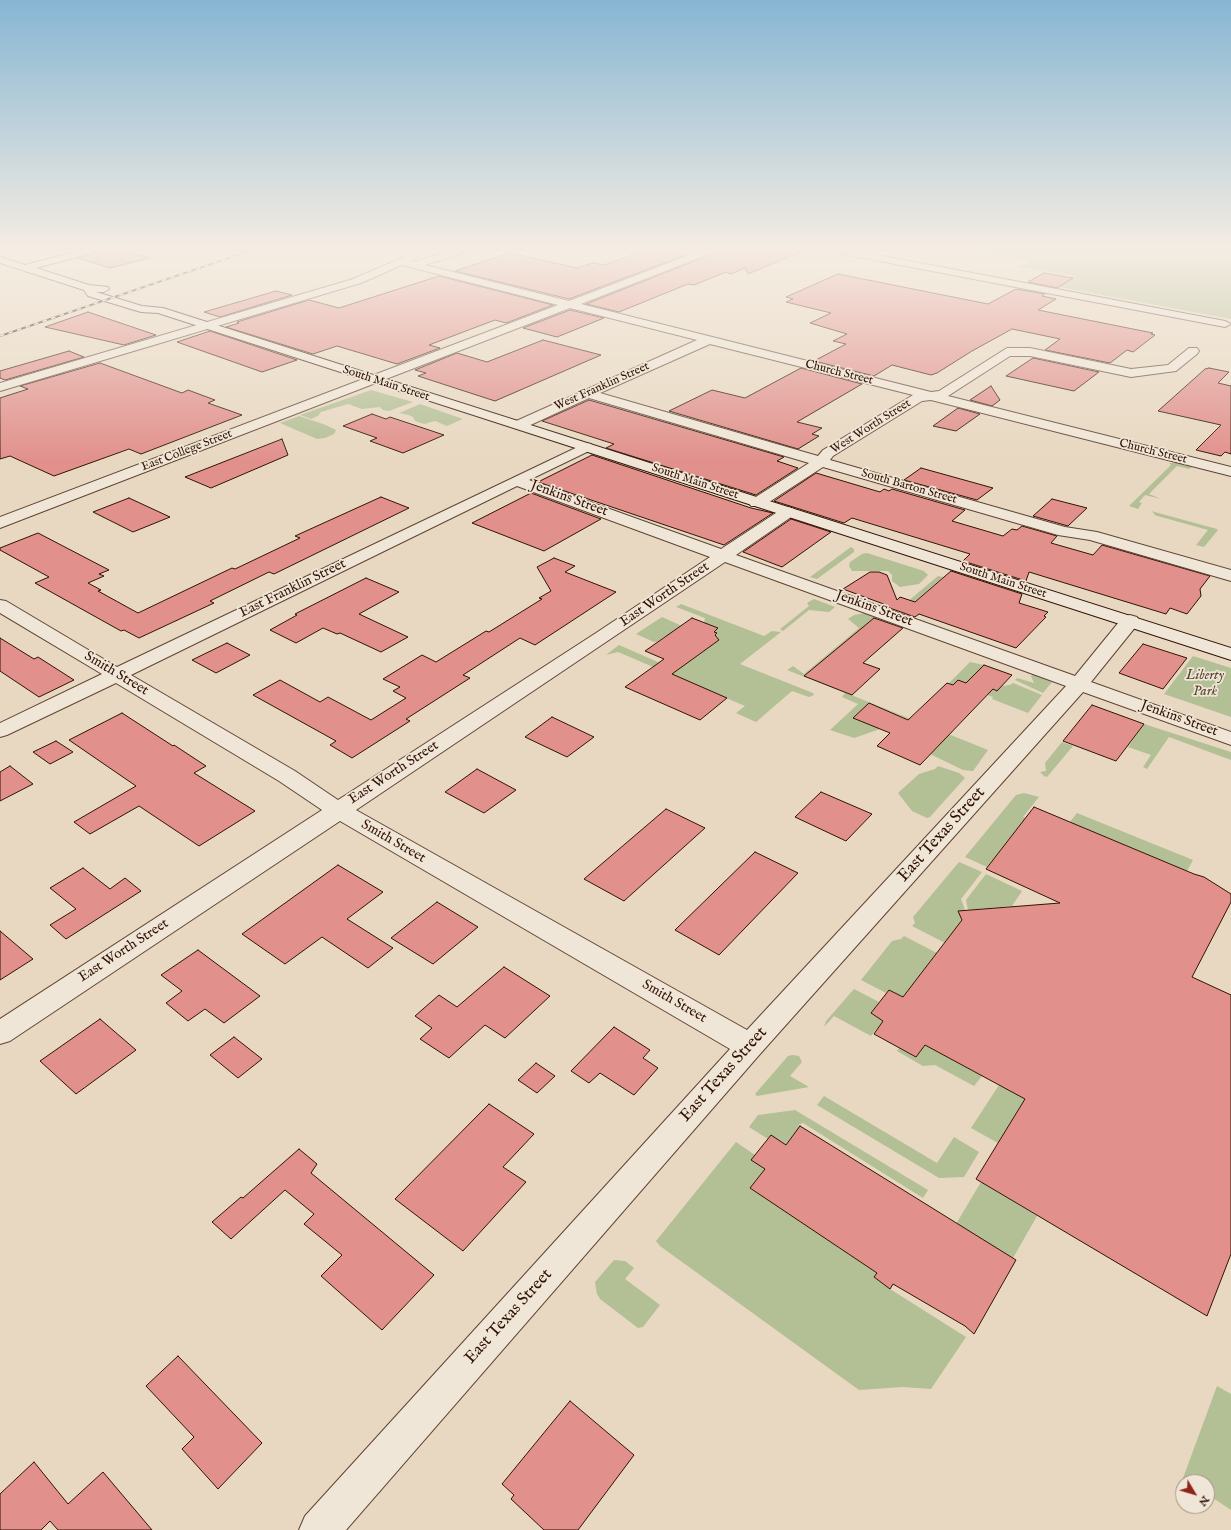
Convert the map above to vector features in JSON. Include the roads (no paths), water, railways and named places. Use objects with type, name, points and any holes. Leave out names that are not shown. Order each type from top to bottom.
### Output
[{"type":"street","name":"South Main Street","points":[[187,319],[1231,654]]},
{"type":"street","points":[[0,387],[228,319]]},
{"type":"street","name":"East College Street","points":[[0,523],[533,319]]},
{"type":"street","name":"Church Street","points":[[627,319],[1231,472]]},
{"type":"street","points":[[1201,319],[1225,324]]},
{"type":"street","name":"West Franklin Street","points":[[519,425],[708,340]]},
{"type":"street","name":"West Worth Street","points":[[757,503],[822,461],[828,453],[918,398],[943,394],[1007,352],[1030,352],[1131,373],[1172,368],[1193,351]]},
{"type":"street","name":"South Barton Street","points":[[588,394],[1064,532],[1091,535],[1229,572]]},
{"type":"street","name":"East Franklin Street","points":[[0,731],[586,447]]},
{"type":"street","name":"Jenkins Street","points":[[516,480],[1231,738]]},
{"type":"street","name":"East Worth Street","points":[[0,1032],[788,512]]},
{"type":"street","name":"Smith Street","points":[[0,605],[287,776],[338,810],[750,1046]]},
{"type":"street","name":"East Texas Street","points":[[319,1530],[750,1046],[1080,683],[1130,621]]},
{"type":"railway","points":[[0,336],[49,319]]},
{"type":"park label","name":"Liberty Park","points":[[1205,684]]}]
